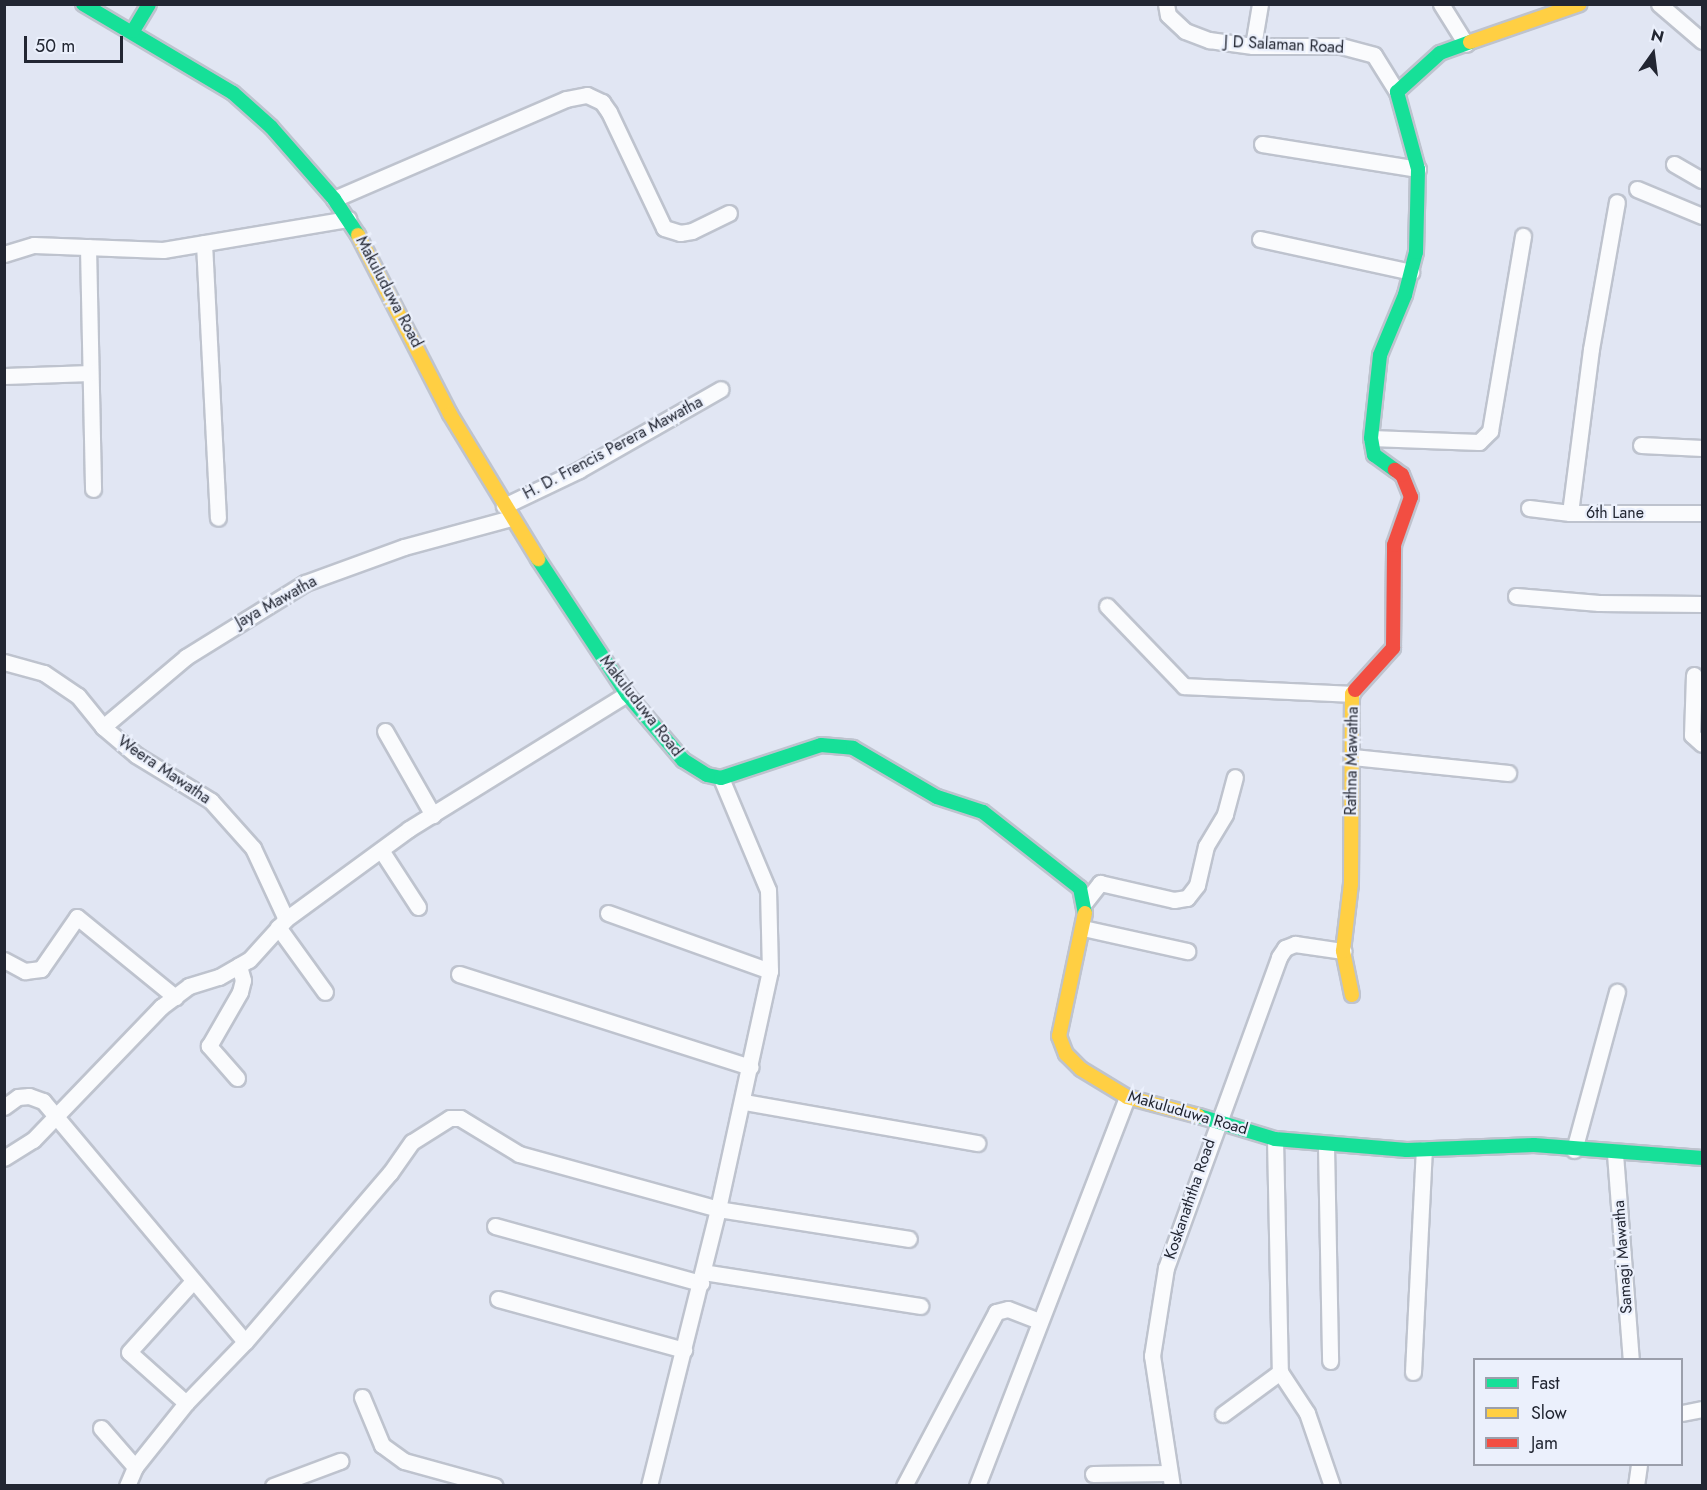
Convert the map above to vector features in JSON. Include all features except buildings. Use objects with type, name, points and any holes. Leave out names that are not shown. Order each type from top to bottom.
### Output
[{"type":"street","name":"Makuluduwa Road","points":[[83,4],[233,93],[271,127],[334,199],[405,316],[450,414],[507,512],[627,694],[683,760],[698,771],[721,778]]},
{"type":"street","points":[[133,32],[149,4]]},
{"type":"street","name":"J D Salaman Road","points":[[1166,4],[1168,15],[1185,31],[1209,40],[1252,46],[1341,46],[1374,55],[1397,92]]},
{"type":"street","points":[[1252,46],[1260,4]]},
{"type":"street","points":[[1441,4],[1466,44]]},
{"type":"street","points":[[1522,236],[1490,431],[1479,442],[1371,438],[1380,355],[1411,272],[1416,252],[1418,169],[1397,92],[1440,53],[1580,4]]},
{"type":"street","points":[[1659,4],[1702,41]]},
{"type":"street","points":[[334,199],[566,99],[586,95],[602,102],[609,112],[664,228],[680,233],[692,231],[729,213]]},
{"type":"street","points":[[1262,144],[1418,169]]},
{"type":"street","points":[[1674,164],[1702,180]]},
{"type":"street","points":[[1637,189],[1702,216]]},
{"type":"street","points":[[1570,513],[1590,349],[1617,202]]},
{"type":"street","points":[[4,254],[34,246],[163,250],[348,219]]},
{"type":"street","points":[[1260,239],[1411,272]]},
{"type":"street","points":[[204,243],[218,518]]},
{"type":"street","points":[[88,247],[93,489]]},
{"type":"street","points":[[4,376],[90,373]]},
{"type":"street","name":"H. D. Frencis Perera Mawatha","points":[[507,512],[721,389]]},
{"type":"street","name":"Rathna Mawatha","points":[[1353,995],[1343,951],[1350,884],[1352,694],[1392,648],[1394,545],[1411,497],[1402,475],[1374,454],[1371,438]]},
{"type":"street","points":[[1641,445],[1702,448]]},
{"type":"street","name":"6th Lane","points":[[1529,508],[1570,513],[1702,513]]},
{"type":"street","name":"Jaya Mawatha","points":[[103,727],[186,657],[305,583],[507,512]]},
{"type":"street","points":[[1516,596],[1599,603],[1702,604]]},
{"type":"street","points":[[1107,606],[1184,687],[1352,694]]},
{"type":"street","name":"Weera Mawatha","points":[[4,662],[45,673],[78,696],[103,727],[136,755],[211,801],[253,848],[282,923],[325,992]]},
{"type":"street","points":[[1694,675],[1692,735],[1702,744]]},
{"type":"street","points":[[4,1158],[33,1140],[54,1115],[189,986],[219,977],[239,966],[282,923],[381,850],[627,694]]},
{"type":"street","points":[[385,731],[433,815]]},
{"type":"street","points":[[649,1485],[744,1102],[770,971],[768,890],[721,778],[821,745],[853,748],[937,797],[971,807],[999,822],[1080,888],[1086,901],[1100,883],[1174,900],[1187,898],[1197,885],[1206,846],[1225,814],[1236,777]]},
{"type":"street","points":[[1353,757],[1508,773]]},
{"type":"street","points":[[381,850],[418,907]]},
{"type":"street","name":"Makuluduwa Road","points":[[1086,901],[1083,928],[1059,1036],[1066,1054],[1081,1069],[1127,1097],[1218,1120],[1275,1139],[1326,1146],[1424,1149],[1534,1145],[1615,1154],[1702,1158]]},
{"type":"street","points":[[608,913],[770,971]]},
{"type":"street","points":[[4,960],[25,971],[40,969],[77,917],[175,997]]},
{"type":"street","points":[[1083,928],[1187,951]]},
{"type":"street","name":"Koskanaththa Road","points":[[1171,1479],[1152,1356],[1153,1330],[1166,1268],[1218,1120],[1285,948],[1309,944],[1343,951]]},
{"type":"street","points":[[237,1078],[209,1046],[240,992],[243,980],[239,966]]},
{"type":"street","points":[[459,974],[751,1067]]},
{"type":"street","points":[[1574,1150],[1617,992]]},
{"type":"street","points":[[4,1107],[18,1097],[29,1096],[43,1101],[245,1342]]},
{"type":"street","points":[[977,1485],[1127,1097]]},
{"type":"street","points":[[744,1102],[977,1143]]},
{"type":"street","points":[[127,1485],[135,1467],[186,1403],[245,1342],[412,1142],[450,1118],[460,1118],[519,1154],[718,1209],[909,1239]]},
{"type":"street","points":[[1275,1139],[1280,1372],[1307,1413],[1332,1485]]},
{"type":"street","points":[[1326,1146],[1330,1361]]},
{"type":"street","points":[[1413,1372],[1424,1149]]},
{"type":"street","name":"Samagi Mawatha","points":[[1615,1154],[1631,1358]]},
{"type":"street","points":[[495,1226],[702,1278],[920,1306]]},
{"type":"street","points":[[186,1403],[129,1352],[193,1281]]},
{"type":"street","points":[[498,1299],[684,1350]]},
{"type":"street","points":[[904,1485],[996,1311],[1008,1309],[1040,1321]]},
{"type":"street","points":[[1223,1414],[1280,1372]]},
{"type":"street","points":[[362,1397],[382,1445],[404,1461],[495,1485]]},
{"type":"street","points":[[1683,1413],[1702,1409]]},
{"type":"street","points":[[101,1428],[135,1467]]},
{"type":"street","points":[[273,1485],[340,1461]]},
{"type":"street","points":[[1636,1485],[1639,1466]]},
{"type":"street","points":[[1093,1474],[1171,1479]]},
{"type":"traffic: fast","points":[[83,4],[233,93],[271,127],[334,199],[358,235]]},
{"type":"traffic: fast","points":[[133,31],[149,4]]},
{"type":"traffic: fast","points":[[1395,470],[1374,455],[1371,438],[1380,355],[1405,295],[1416,252],[1418,169],[1397,92],[1440,53],[1470,42]]},
{"type":"traffic: fast","points":[[538,559],[627,694],[683,760],[707,775],[721,778],[821,745],[853,748],[937,797],[983,812],[1080,888],[1085,913]]},
{"type":"traffic: fast","points":[[1199,1116],[1275,1139],[1407,1150],[1534,1145],[1702,1158]]},
{"type":"traffic: slow","points":[[1470,42],[1580,4]]},
{"type":"traffic: slow","points":[[358,235],[450,414],[538,559]]},
{"type":"traffic: slow","points":[[1352,995],[1343,951],[1351,884],[1352,694],[1355,690]]},
{"type":"traffic: slow","points":[[1085,913],[1059,1036],[1066,1054],[1081,1069],[1127,1097],[1199,1116]]},
{"type":"traffic: jam","points":[[1355,690],[1393,648],[1394,545],[1411,497],[1402,475],[1395,470]]}]
